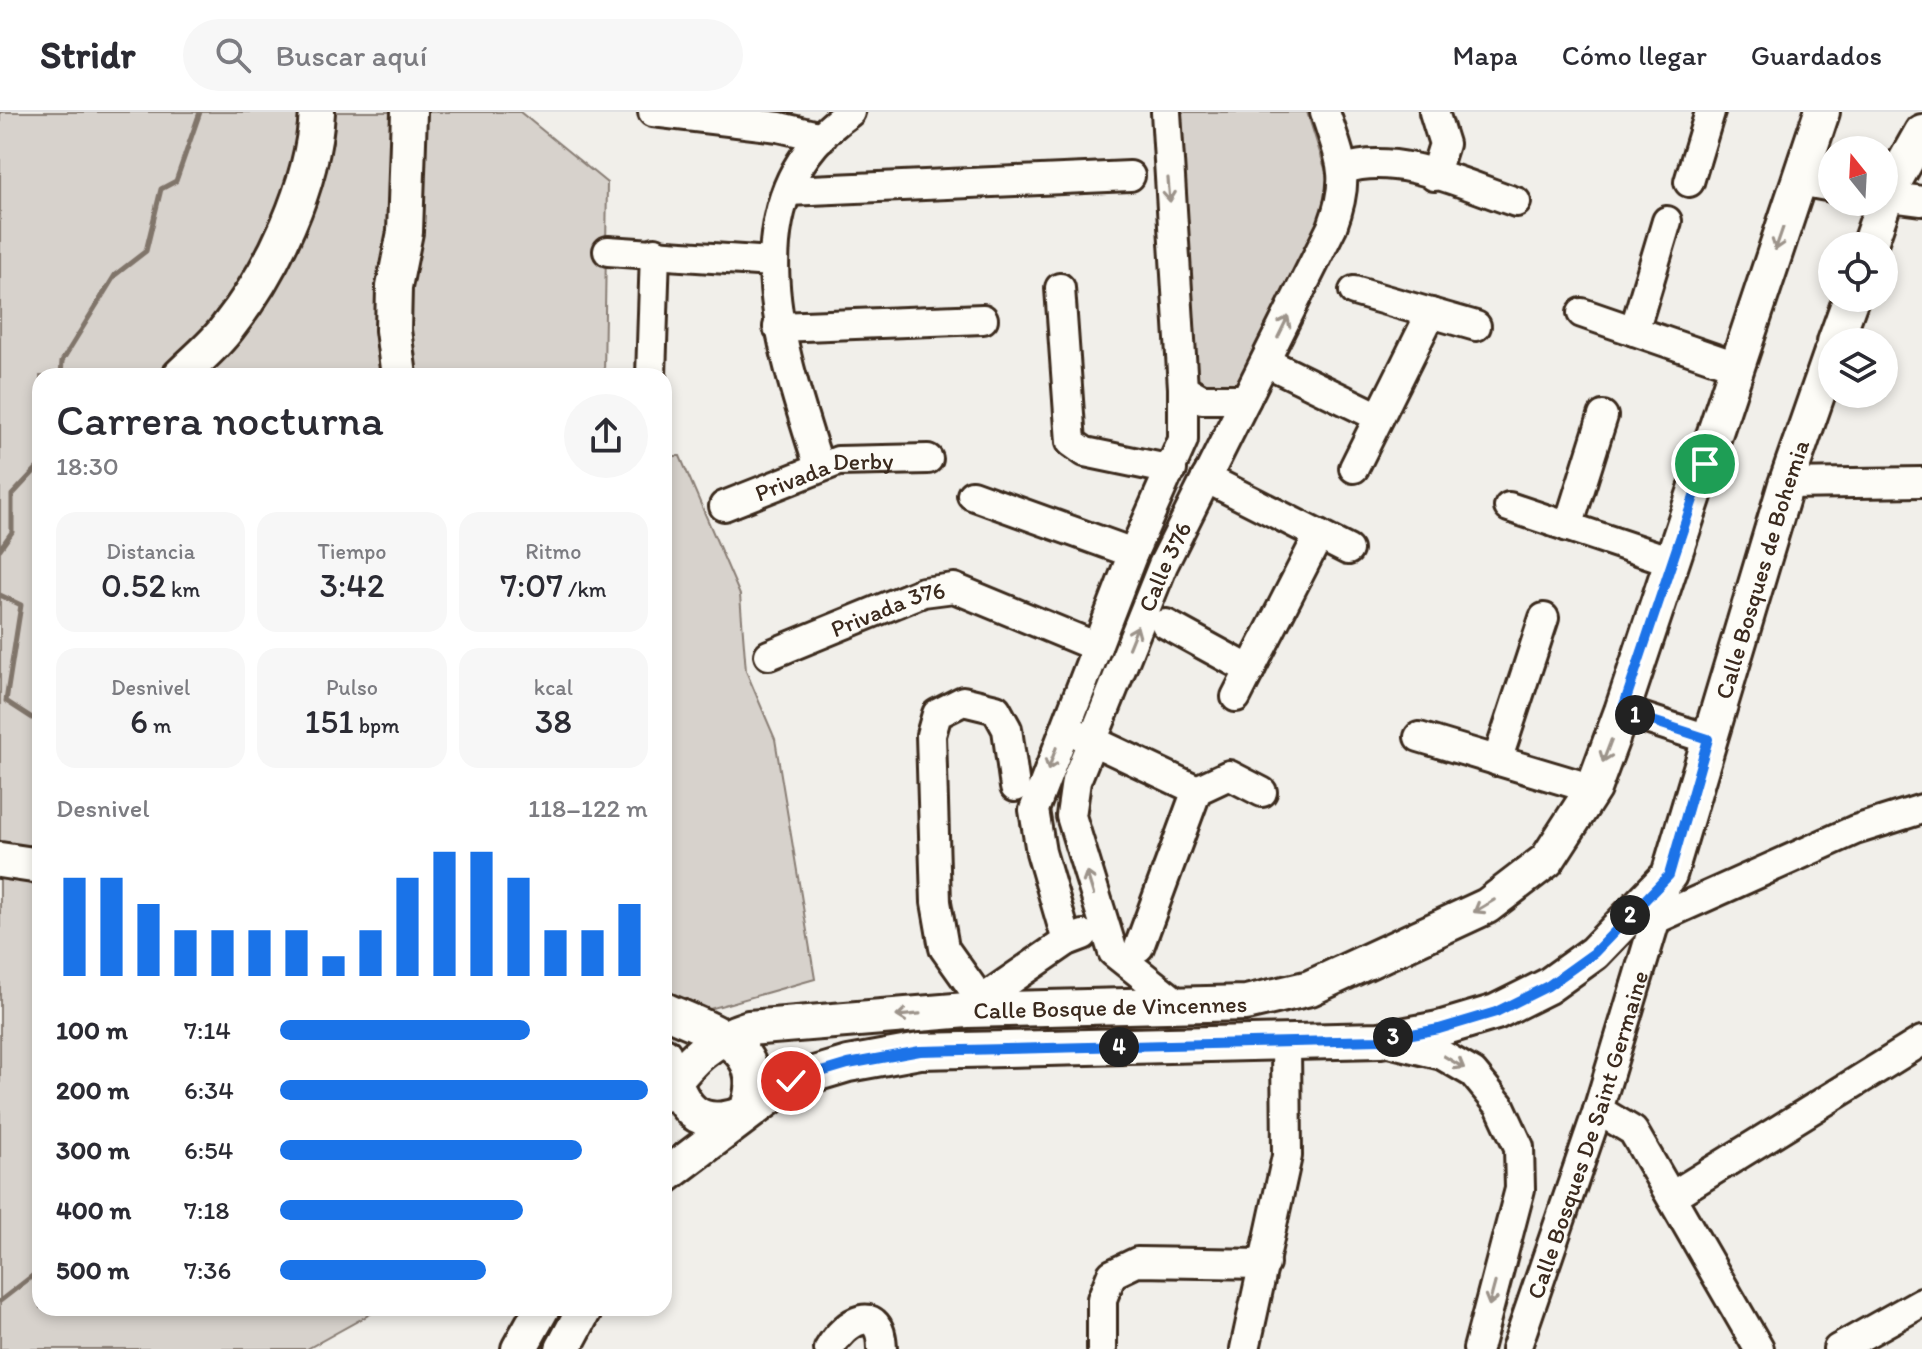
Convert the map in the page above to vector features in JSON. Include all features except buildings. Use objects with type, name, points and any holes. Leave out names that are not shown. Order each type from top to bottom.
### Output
[{"type":"main road","points":[[188,368],[226,331],[253,294],[287,230],[304,176],[317,112]]},
{"type":"main road","points":[[398,368],[393,330],[394,287],[405,232],[409,112]]},
{"type":"main road","name":"Calle Bosque de Vincennes","points":[[672,1073],[722,1036],[749,1028],[974,1005],[1182,1007],[1246,1003],[1310,988],[1487,906],[1547,860],[1593,789],[1674,562],[1736,366],[1816,184],[1822,112]]},
{"type":"main road","points":[[1898,174],[1922,132]]},
{"type":"main road","name":"Calle Bosques de Bohemia","points":[[1380,1040],[1439,1029],[1496,1012],[1548,986],[1594,953],[1669,875],[1786,484],[1818,392]]},
{"type":"main road","points":[[0,860],[32,865]]},
{"type":"main road","points":[[672,1014],[722,1036],[741,1050],[752,1070],[754,1092],[746,1113],[724,1122],[701,1118],[682,1103],[672,1086]]},
{"type":"main road","name":"Calle Bosque de Vincennes","points":[[672,1171],[791,1081],[848,1064],[920,1051],[1380,1040]]},
{"type":"main road","points":[[519,1349],[538,1316]]},
{"type":"main road","points":[[563,1349],[581,1316]]},
{"type":"street","points":[[653,112],[779,127],[822,137]]},
{"type":"street","points":[[819,467],[778,327],[772,262],[775,236],[788,191],[799,168],[822,137],[850,112]]},
{"type":"street","name":"Calle 376","points":[[1067,941],[1041,852],[1034,810],[1133,553],[1183,440],[1183,388],[1166,112]]},
{"type":"street","name":"Calle 376","points":[[1182,1007],[1116,956],[1104,927],[1071,816],[1076,781],[1163,565],[1332,227],[1342,199],[1344,169],[1325,112]]},
{"type":"street","points":[[1434,112],[1444,144],[1434,176]]},
{"type":"street","points":[[1689,182],[1710,112]]},
{"type":"street","points":[[1344,169],[1364,162],[1399,166],[1516,202]]},
{"type":"street","points":[[788,191],[1130,176]]},
{"type":"street","points":[[1898,198],[1922,201]]},
{"type":"street","points":[[1634,331],[1667,221]]},
{"type":"street","points":[[608,251],[772,262]]},
{"type":"street","points":[[651,368],[655,252]]},
{"type":"street","points":[[1060,288],[1071,442],[1085,452],[1172,470]]},
{"type":"street","points":[[1354,291],[1476,326]]},
{"type":"street","points":[[1354,468],[1431,313]]},
{"type":"street","points":[[1582,313],[1736,366]]},
{"type":"street","points":[[778,327],[983,319]]},
{"type":"street","points":[[1266,362],[1379,417]]},
{"type":"street","points":[[1183,388],[1202,399],[1246,399]]},
{"type":"street","points":[[1568,527],[1603,416]]},
{"type":"street","name":"Privada Derby","points":[[724,506],[838,461],[928,459]]},
{"type":"street","points":[[1206,478],[1348,550]]},
{"type":"street","points":[[1786,484],[1922,482]]},
{"type":"street","points":[[972,495],[1133,553]]},
{"type":"street","points":[[1509,507],[1674,562]]},
{"type":"street","points":[[1236,697],[1319,535]]},
{"type":"street","name":"Privada 376","points":[[769,655],[923,592],[954,588],[1097,647]]},
{"type":"street","points":[[1497,761],[1544,618]]},
{"type":"street","points":[[1166,624],[1250,670]]},
{"type":"street","points":[[1015,787],[1007,729],[996,709],[963,701],[937,714],[931,735],[936,902],[944,948],[974,1005],[1067,941],[1104,927]]},
{"type":"street","points":[[1622,711],[1708,739]]},
{"type":"street","points":[[1064,727],[1197,790]]},
{"type":"street","points":[[1419,737],[1593,789]]},
{"type":"street","points":[[1139,947],[1197,790],[1229,775],[1262,792]]},
{"type":"street","points":[[1656,919],[1855,830],[1922,809]]},
{"type":"street","name":"Calle Bosques De Saint Germaine","points":[[1516,1349],[1598,1110],[1669,875]]},
{"type":"street","name":"Calle Bosques De Saint Germaine","points":[[1380,1040],[1442,1055],[1473,1073],[1500,1106],[1519,1147],[1520,1189],[1478,1349]]},
{"type":"street","points":[[1672,1196],[1922,1041]]},
{"type":"street","points":[[1245,1349],[1287,1156],[1286,1043]]},
{"type":"street","points":[[1598,1110],[1633,1131],[1759,1349]]},
{"type":"street","points":[[1102,1349],[1102,1299],[1112,1274],[1137,1262],[1265,1264]]},
{"type":"street","points":[[1838,1349],[1922,1302]]},
{"type":"street","points":[[829,1349],[849,1322],[863,1319],[875,1324],[882,1335],[882,1349]]},
{"type":"shaded area","points":[[0,112],[520,112],[607,183],[604,368],[32,368],[32,1316],[367,1316],[307,1349],[0,1349]]},
{"type":"shaded area","points":[[1167,112],[1307,112],[1335,200],[1231,400],[1195,388],[1182,131]]},
{"type":"shaded area","points":[[672,456],[680,456],[740,595],[746,671],[775,739],[815,979],[672,1020]]},
{"type":"waterway","points":[[62,368],[62,361],[115,275],[146,251],[161,189],[176,181],[200,112]]},
{"type":"waterway","points":[[0,549],[12,532],[12,495],[32,474]]},
{"type":"waterway","points":[[0,595],[21,605],[6,701],[32,718]]},
{"type":"waterway","points":[[0,1301],[32,1276]]},
{"type":"route","points":[[791,1081],[848,1064],[920,1051],[1380,1040],[1439,1029],[1496,1012],[1548,986],[1594,953],[1669,875],[1708,739],[1622,711],[1705,464]]}]
